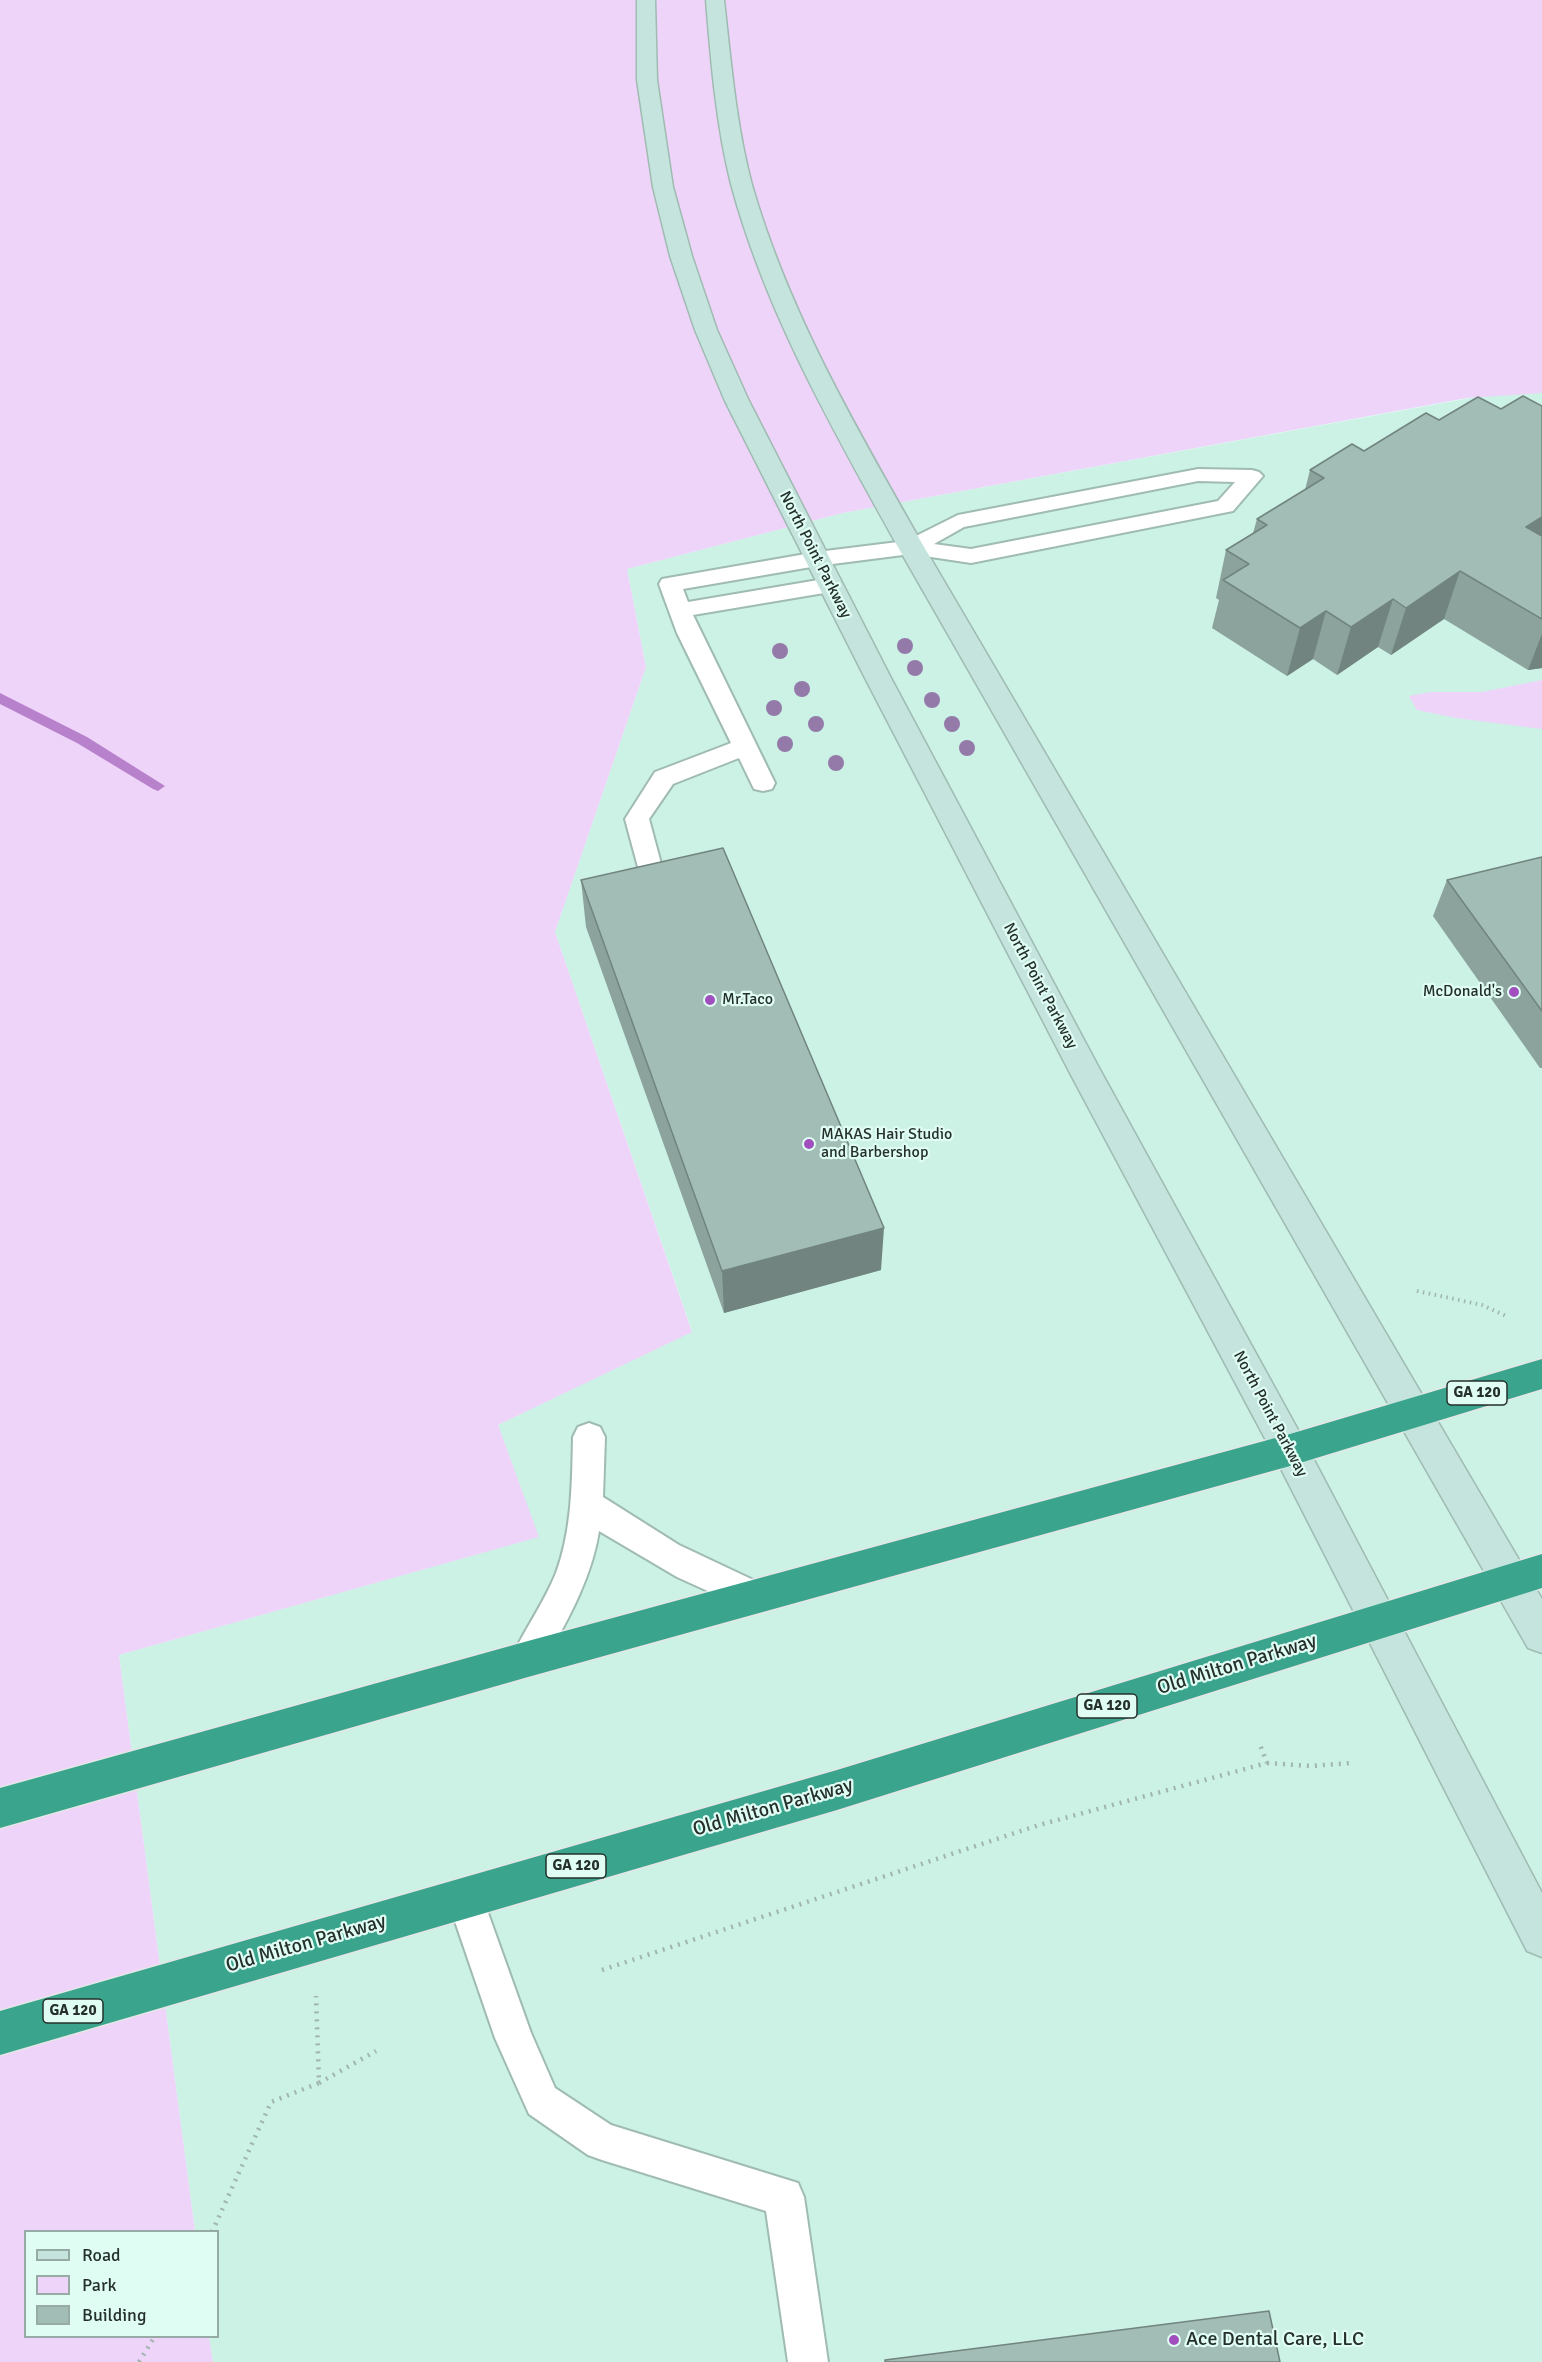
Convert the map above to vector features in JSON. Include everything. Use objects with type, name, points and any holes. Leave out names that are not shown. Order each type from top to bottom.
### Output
[{"type":"highway","name":"GA 120","points":[[0,1808],[528,1659],[1290,1450],[1542,1374]]},
{"type":"highway","name":"Old Milton Parkway","points":[[0,2032],[837,1790],[1526,1576]]},
{"type":"street","name":"North Point Parkway","points":[[646,0],[647,80],[653,133],[663,187],[681,256],[706,330],[733,391],[823,572],[1087,1075],[1290,1450],[1542,1935]]},
{"type":"street","points":[[715,0],[723,73],[742,184],[769,266],[818,377],[911,547],[1341,1285],[1413,1413],[1526,1576],[1542,1635]]},
{"type":"lane","points":[[680,610],[911,547],[958,522],[1198,475],[1252,476],[1225,506],[971,556],[911,547]]},
{"type":"lane","points":[[763,783],[688,633],[670,584],[823,572]]},
{"type":"lane","points":[[657,897],[637,819],[664,778],[745,747]]},
{"type":"lane","points":[[528,1659],[572,1572],[588,1505],[589,1437]]},
{"type":"lane","points":[[588,1505],[652,1550],[754,1597]]},
{"type":"lane","points":[[465,1898],[514,2038],[542,2101],[602,2141],[784,2197],[808,2362]]},
{"type":"path","points":[[1417,1290],[1482,1305],[1506,1316]]},
{"type":"path","points":[[1258,1742],[1267,1762]]},
{"type":"path","points":[[602,1970],[1039,1825],[1267,1762],[1311,1766],[1351,1763]]},
{"type":"path","points":[[315,1941],[319,2083]]},
{"type":"path","points":[[213,2230],[271,2102],[319,2083],[376,2051]]},
{"type":"path","points":[[139,2362],[154,2338]]},
{"type":"shaded area","points":[[1542,385],[1542,2362],[213,2362],[209,2338],[219,2338],[219,2230],[195,2230],[119,1655],[538,1537],[498,1425],[692,1331],[555,932],[646,667],[627,569],[843,513]]},
{"type":"green space","points":[[0,0],[1542,0],[1542,393],[1467,398],[843,513],[627,569],[646,667],[555,932],[692,1332],[498,1425],[539,1537],[119,1655],[195,2230],[24,2230],[24,2338],[209,2338],[213,2362],[0,2362]]},
{"type":"green space","points":[[1542,680],[1542,729],[1456,718],[1417,710],[1409,696],[1431,692],[1482,692]]},
{"type":"building","points":[[1523,396],[1542,406],[1542,517],[1526,527],[1542,536],[1542,619],[1460,571],[1406,608],[1393,599],[1351,627],[1326,611],[1300,628],[1223,580],[1249,564],[1226,550],[1267,525],[1257,519],[1324,478],[1310,470],[1352,444],[1364,451],[1426,413],[1439,420],[1478,397],[1501,409]]},
{"type":"building","points":[[723,848],[884,1228],[722,1271],[581,880]]},
{"type":"building","points":[[1542,857],[1542,1011],[1447,880]]},
{"type":"building","name":"Ace Dental Care, LLC","points":[[1269,2311],[1280,2362],[885,2362],[885,2360]]},
{"type":"waterway","points":[[0,698],[82,740],[158,786]]},
{"type":"place","name":"McDonald's","points":[[1514,992]]},
{"type":"place","name":"Mr.Taco","points":[[710,1000]]},
{"type":"place","name":"MAKAS Hair Studio and Barbershop","points":[[809,1144]]},
{"type":"place","name":"Ace Dental Care, LLC","points":[[1174,2340]]}]
